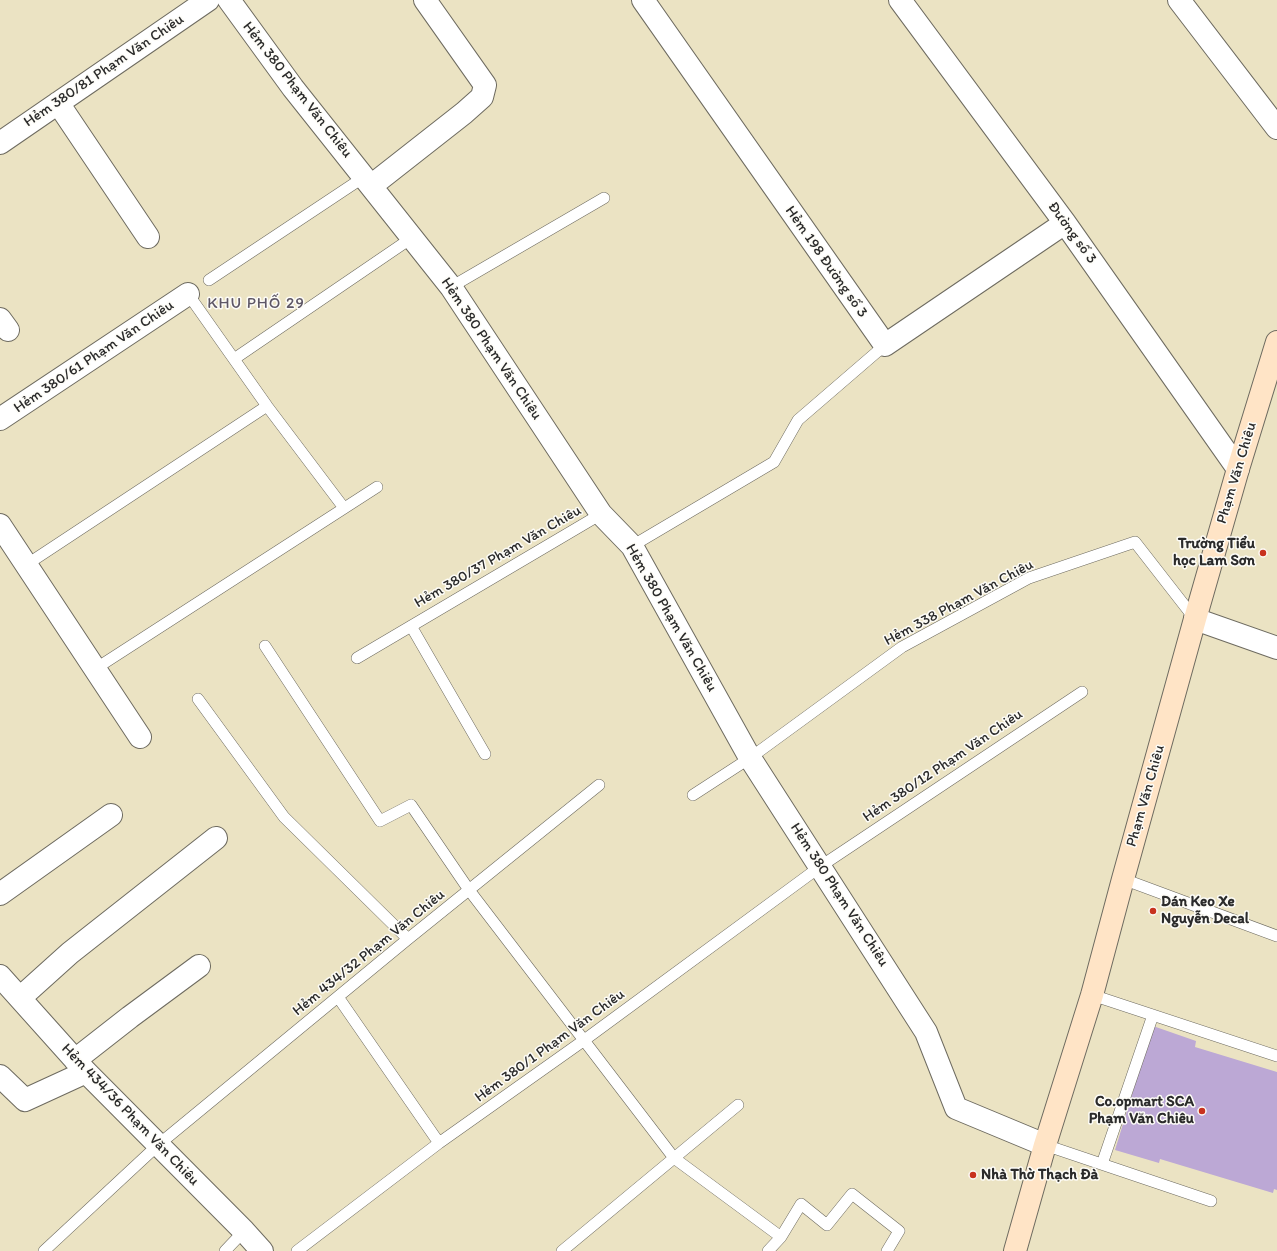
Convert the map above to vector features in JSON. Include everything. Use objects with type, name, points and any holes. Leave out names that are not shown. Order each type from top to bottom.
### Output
[{"type":"main road","name":"Phạm Văn Chiêu","points":[[1015,1251],[1045,1145],[1092,995],[1195,619],[1238,469],[1273,370],[1277,342]]},
{"type":"street","name":"Hẻm 380/81 Phạm Văn Chiêu","points":[[0,142],[208,0]]},
{"type":"street","name":"Hẻm 380 Phạm Văn Chiêu","points":[[229,0],[293,88],[413,237],[451,287],[601,514],[632,546],[750,758],[821,866],[926,1032],[956,1108],[1045,1145]]},
{"type":"street","points":[[368,181],[464,114],[482,97],[485,85],[425,0]]},
{"type":"street","name":"Hẻm 198 Đường số 3","points":[[643,0],[885,345]]},
{"type":"street","name":"Đường số 3","points":[[900,0],[1065,223],[1238,469]]},
{"type":"street","points":[[1179,0],[1277,128]]},
{"type":"street","points":[[58,103],[148,237]]},
{"type":"street","points":[[885,345],[1065,223]]},
{"type":"street","name":"Hẻm 380/61 Phạm Văn Chiêu","points":[[0,419],[188,294]]},
{"type":"street","points":[[0,526],[140,737]]},
{"type":"street","points":[[1195,619],[1277,648]]},
{"type":"street","points":[[0,894],[111,815]]},
{"type":"street","points":[[20,998],[70,953],[216,838]]},
{"type":"street","points":[[0,1076],[25,1100],[81,1066],[130,1016],[199,966]]},
{"type":"street","name":"Hẻm 434/36 Phạm Văn Chiêu","points":[[0,976],[81,1066],[262,1251]]},
{"type":"lane","points":[[209,280],[368,181]]},
{"type":"lane","points":[[451,287],[604,198]]},
{"type":"lane","points":[[234,359],[413,237]]},
{"type":"lane","points":[[188,294],[267,406],[344,508]]},
{"type":"lane","points":[[632,546],[774,462],[798,420],[885,345]]},
{"type":"lane","points":[[26,565],[267,406]]},
{"type":"lane","points":[[95,669],[377,487]]},
{"type":"lane","name":"Hẻm 380/37 Phạm Văn Chiêu","points":[[357,658],[601,514]]},
{"type":"lane","name":"Hẻm 338 Phạm Văn Chiêu","points":[[750,758],[902,647],[1029,578],[1135,542],[1195,619]]},
{"type":"lane","name":"Hẻm 380/37 Phạm Văn Chiêu","points":[[411,626],[485,754]]},
{"type":"lane","points":[[265,646],[380,821],[411,805],[469,890],[674,1158],[781,1237]]},
{"type":"lane","name":"Hẻm 380/12 Phạm Văn Chiêu","points":[[821,866],[1082,692]]},
{"type":"lane","points":[[198,699],[284,817],[408,939]]},
{"type":"lane","points":[[693,795],[750,758]]},
{"type":"lane","name":"Hẻm 434/32 Phạm Văn Chiêu","points":[[44,1251],[158,1145],[408,939],[600,785]]},
{"type":"lane","name":"Hẻm 380/1 Phạm Văn Chiêu","points":[[297,1251],[439,1144],[584,1041],[821,866]]},
{"type":"lane","points":[[1123,879],[1277,936]]},
{"type":"lane","points":[[1092,995],[1277,1056]]},
{"type":"lane","points":[[338,997],[439,1144]]},
{"type":"lane","points":[[1102,1164],[1153,1015]]},
{"type":"lane","points":[[562,1251],[738,1105]]},
{"type":"lane","points":[[1045,1145],[1211,1201]]},
{"type":"lane","points":[[768,1251],[781,1237],[801,1204],[827,1225],[852,1194],[899,1232],[887,1251]]},
{"type":"lane","points":[[225,1251],[244,1231]]},
{"type":"building","name":"Co.opmart SCA Phạm Văn Chiêu","points":[[1153,1026],[1196,1041],[1195,1047],[1277,1072],[1277,1190],[1274,1189],[1273,1193],[1160,1159],[1159,1163],[1115,1150]]},
{"type":"place","name":"Trường Tiểu học Lam Sơn","points":[[1263,553]]},
{"type":"place","name":"Dán Keo Xe Nguyễn Decal","points":[[1153,911]]},
{"type":"place","name":"Co.opmart SCA Phạm Văn Chiêu","points":[[1202,1111]]},
{"type":"place","name":"Nhà Thờ Thạch Đà","points":[[973,1175]]},
{"type":"district","name":"KHU PHỐ 29","points":[[256,304]]}]
